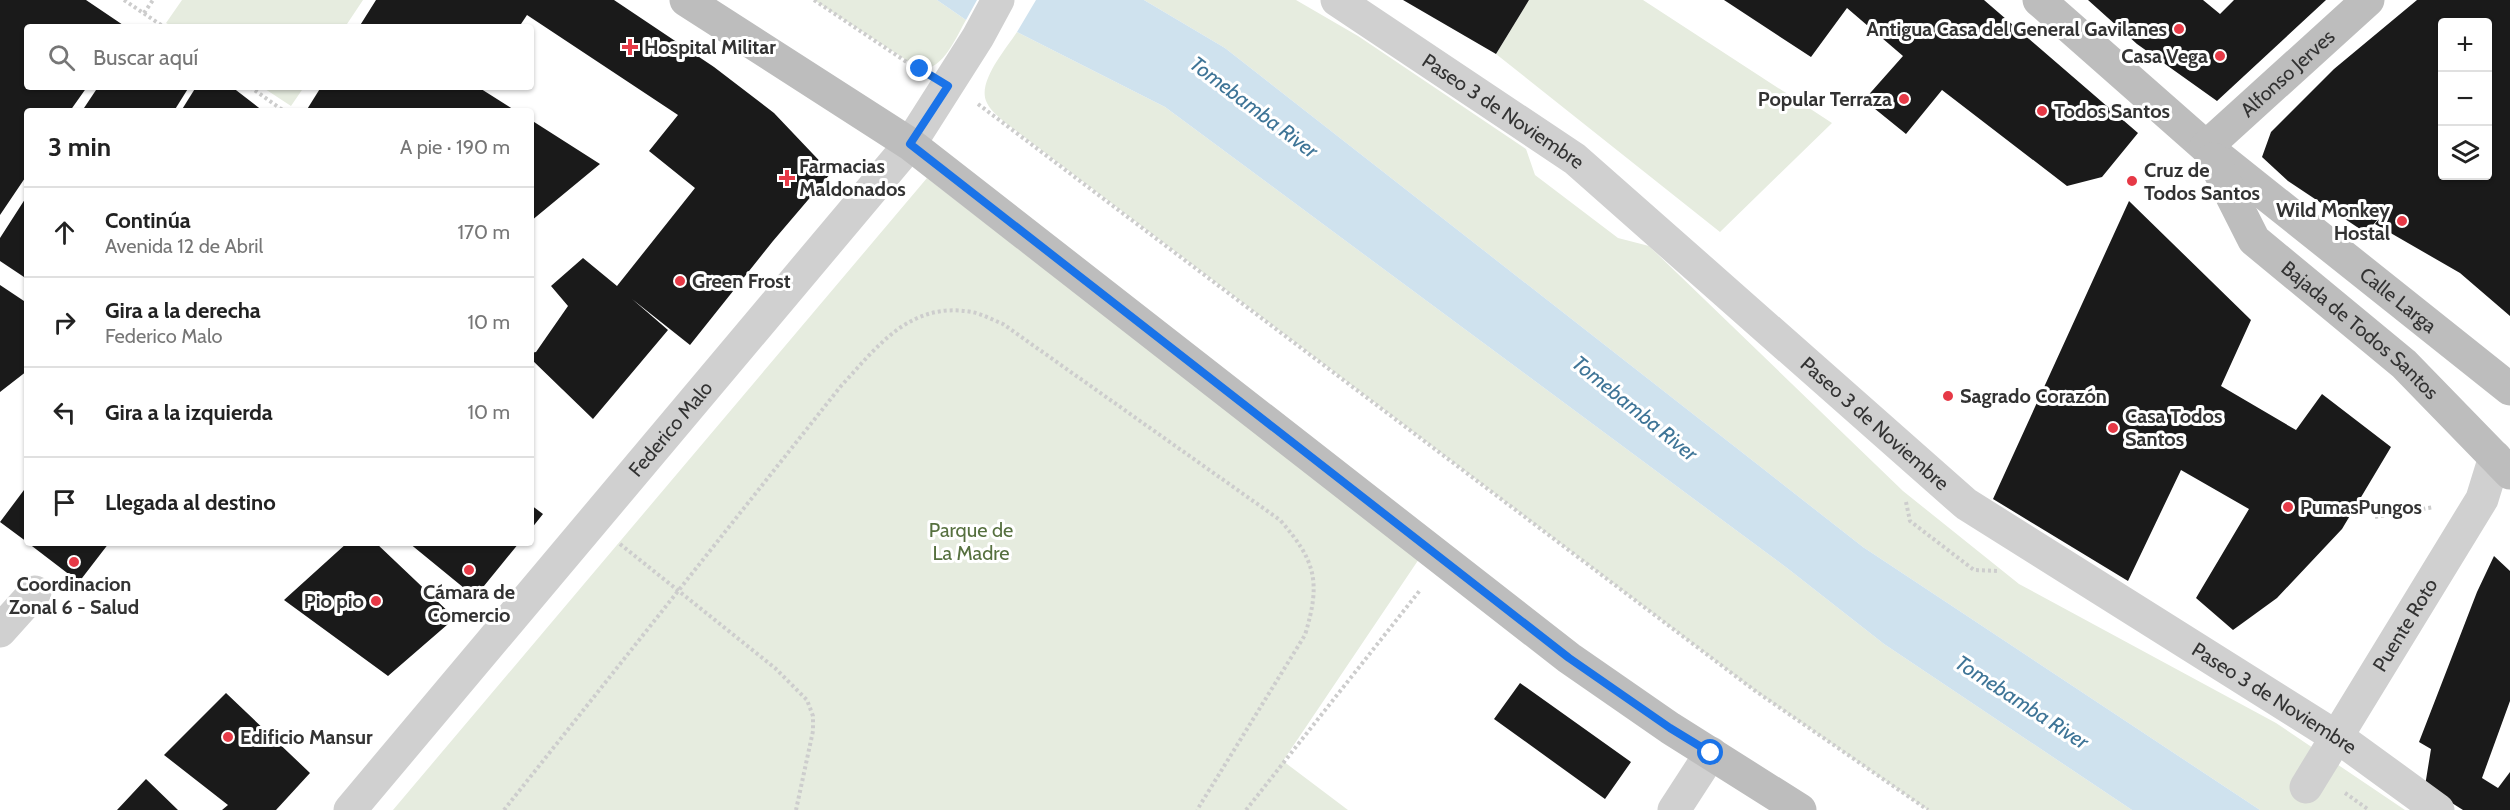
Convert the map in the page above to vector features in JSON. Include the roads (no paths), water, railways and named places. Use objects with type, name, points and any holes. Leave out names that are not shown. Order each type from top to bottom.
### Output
[{"type":"main road","points":[[686,0],[910,144],[1569,658],[1670,728],[1800,810]]},
{"type":"main road","name":"Calle Larga","points":[[2039,0],[2206,147],[2510,389]]},
{"type":"main road","name":"Alfonso Jerves","points":[[2206,147],[2368,0]]},
{"type":"main road","name":"Bajada de Todos Santos","points":[[2206,147],[2254,240],[2404,364],[2502,465]]},
{"type":"street","name":"Federico Malo","points":[[350,810],[910,144],[978,37],[998,0]]},
{"type":"street","name":"Paseo 3 de Noviembre","points":[[1337,0],[1575,159],[1966,504],[2346,743],[2438,810]]},
{"type":"street","name":"Puente Roto","points":[[2306,787],[2502,465]]},
{"type":"street","points":[[0,631],[35,592]]},
{"type":"street","points":[[1674,810],[1711,753]]},
{"type":"water","points":[[937,0],[977,0],[966,20]]},
{"type":"water","name":"Tomebamba River","points":[[1036,0],[1144,0],[1225,48],[1863,547],[2260,810],[2132,810],[1884,644],[1787,568],[1165,107],[1017,32]]},
{"type":"place","name":"Antigua Casa del General Gavilanes","points":[[2179,29]]},
{"type":"place","name":"Hospital Militar","points":[[630,47]]},
{"type":"place","name":"Casa Vega","points":[[2220,56]]},
{"type":"place","name":"Popular Terraza","points":[[1904,99]]},
{"type":"place","name":"Todos Santos","points":[[2042,111]]},
{"type":"place","name":"Farmacias Maldonados","points":[[787,178]]},
{"type":"place","name":"Cruz de Todos Santos","points":[[2132,181]]},
{"type":"place","name":"Wild Monkey Hostal","points":[[2402,221]]},
{"type":"place","name":"Green Frost","points":[[680,281]]},
{"type":"place","name":"Sagrado Corazón","points":[[1948,396]]},
{"type":"place","name":"Casa Todos Santos","points":[[2113,428]]},
{"type":"place","name":"PumasPungos","points":[[2288,507]]},
{"type":"place","name":"Coordinacion Zonal 6 - Salud","points":[[74,562]]},
{"type":"place","name":"Cámara de Comercio","points":[[469,570]]},
{"type":"place","name":"Pio pio","points":[[376,601]]},
{"type":"place","name":"Edificio Mansur","points":[[228,737]]},
{"type":"park label","name":"Parque de La Madre","points":[[971,542]]}]
